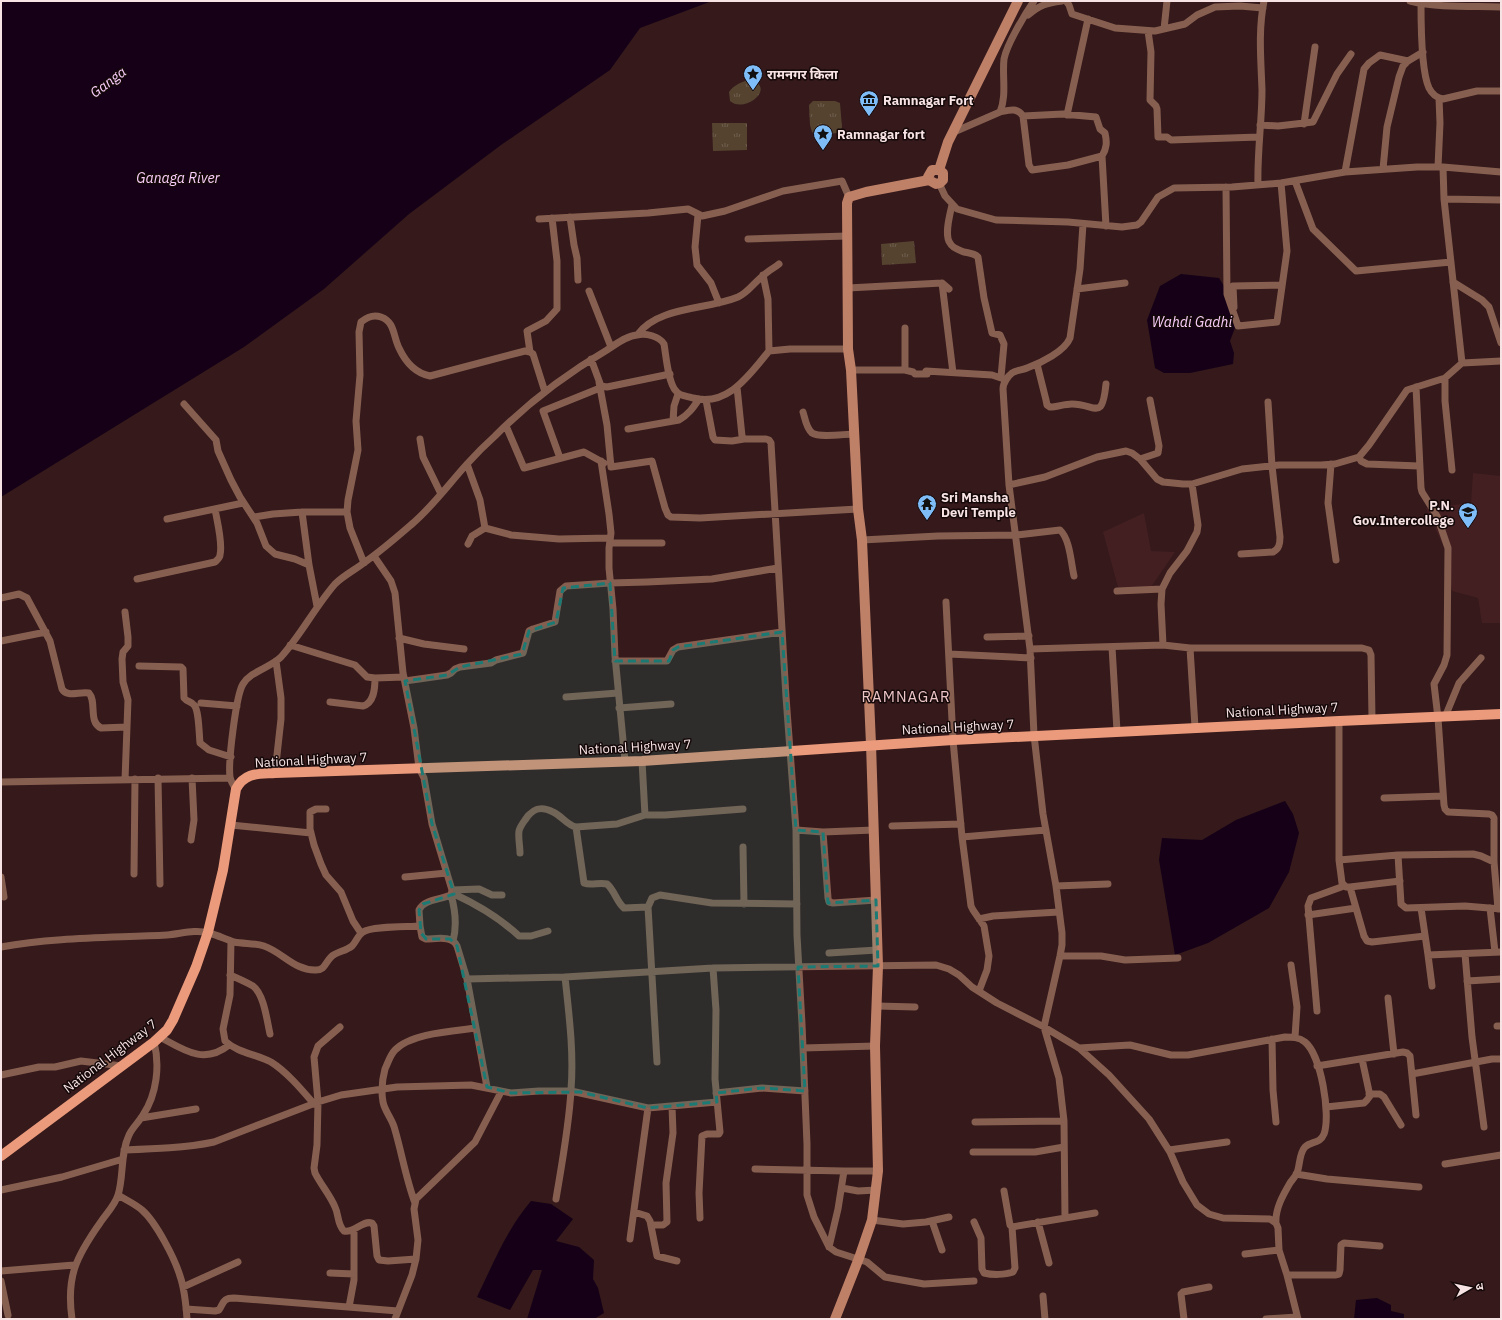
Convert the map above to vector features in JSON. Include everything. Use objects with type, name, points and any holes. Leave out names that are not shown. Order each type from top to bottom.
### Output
[{"type":"main road","points":[[934,182],[928,177],[932,170],[940,170],[943,156],[954,132],[1018,1]]},
{"type":"main road","points":[[835,1319],[872,1220],[878,1171],[875,1046],[878,966],[874,830],[862,540],[858,510],[851,370],[848,349],[847,207],[849,197],[866,192],[934,182]]},
{"type":"main road","name":"National Highway 7","points":[[1,1156],[122,1066],[167,1030],[180,1007],[208,932],[223,870],[236,789],[239,783],[248,776],[275,773],[625,762],[871,744],[1195,727],[1501,714]]},
{"type":"street","points":[[1000,112],[1003,105],[1004,96],[1003,77],[1006,52],[1034,1]]},
{"type":"street","points":[[1024,18],[1038,7],[1045,4],[1062,1]]},
{"type":"street","points":[[1066,1],[1070,5],[1072,14],[1115,28],[1148,31],[1158,31],[1185,24],[1197,15],[1215,7],[1263,4],[1260,50],[1262,90],[1258,185]]},
{"type":"street","points":[[1164,29],[1167,1]]},
{"type":"street","points":[[1410,1],[1421,4],[1501,7]]},
{"type":"street","points":[[1421,4],[1423,52],[1427,81],[1430,89],[1439,98],[1441,167],[1462,363]]},
{"type":"street","points":[[1067,115],[1088,19]]},
{"type":"street","points":[[1148,31],[1151,52],[1150,100],[1157,109],[1158,137],[1167,137],[1171,140],[1259,137]]},
{"type":"street","points":[[1304,124],[1315,47]]},
{"type":"street","points":[[1383,169],[1387,127],[1399,77],[1403,66],[1408,61],[1423,52]]},
{"type":"street","points":[[1260,125],[1278,126],[1304,124],[1314,121],[1337,74],[1351,54]]},
{"type":"street","points":[[1345,172],[1364,69],[1369,63],[1380,55],[1408,61]]},
{"type":"street","points":[[1439,98],[1450,98],[1477,91],[1501,91]]},
{"type":"street","points":[[954,132],[1000,112],[1018,110],[1023,116],[1031,169],[1035,170],[1068,166],[1102,156]]},
{"type":"street","points":[[1023,116],[1067,115],[1096,118],[1100,129],[1105,133],[1107,142],[1105,152],[1102,156],[1106,226]]},
{"type":"street","points":[[934,182],[952,205],[957,209],[996,220],[1083,224],[1122,228],[1137,225],[1141,222],[1158,197],[1174,188],[1226,188],[1281,183],[1345,172],[1383,169],[1441,167],[1501,172]]},
{"type":"street","points":[[539,219],[648,213],[688,209],[702,216],[716,214],[782,191],[842,181],[849,197]]},
{"type":"street","points":[[1294,181],[1313,229],[1356,271],[1451,262]]},
{"type":"street","points":[[1226,188],[1227,294],[1238,326],[1277,322],[1287,251],[1281,183]]},
{"type":"street","points":[[1444,199],[1501,200]]},
{"type":"street","points":[[952,205],[948,224],[948,238],[950,244],[955,248],[978,256],[984,298],[992,333],[1000,335],[1004,344],[1003,389],[1009,484],[1017,535],[1029,636],[1034,736],[1043,814],[1056,886],[1062,933],[1060,956],[1044,1027],[1059,1078],[1064,1121],[1065,1218]]},
{"type":"street","points":[[698,215],[695,247],[697,265],[710,283],[718,303]]},
{"type":"street","points":[[570,217],[577,258],[578,280]]},
{"type":"street","points":[[545,392],[533,354],[530,352],[527,331],[546,321],[557,309],[557,261],[552,218]]},
{"type":"street","points":[[1004,379],[1013,372],[1037,364],[1068,344],[1077,289],[1083,224]]},
{"type":"street","points":[[748,239],[847,236]]},
{"type":"street","points":[[236,789],[230,778],[231,757],[240,689],[249,677],[276,661],[290,645],[317,606],[342,578],[374,556],[412,524],[432,506],[467,464],[506,426],[545,392],[590,359],[620,342],[638,334],[647,325],[666,316],[678,311],[718,303],[740,296],[752,288],[763,275],[779,264]]},
{"type":"street","points":[[628,429],[673,421],[684,417],[703,400],[724,395],[737,387],[769,351],[768,299],[763,275]]},
{"type":"street","points":[[1453,282],[1482,300],[1489,307],[1501,343]]},
{"type":"street","points":[[942,283],[953,373]]},
{"type":"street","points":[[848,288],[942,283],[949,289]]},
{"type":"street","points":[[1077,289],[1125,283]]},
{"type":"street","points":[[1235,317],[1233,286],[1282,285]]},
{"type":"street","points":[[588,291],[611,347]]},
{"type":"street","points":[[364,563],[350,528],[347,512],[358,450],[356,421],[360,375],[359,332],[361,322],[368,317],[376,315],[390,322],[398,346],[410,365],[418,372],[430,376],[525,351],[530,352]]},
{"type":"street","points":[[905,370],[906,328]]},
{"type":"street","points":[[638,334],[656,337],[662,340],[673,386],[678,394],[703,400]]},
{"type":"street","points":[[769,351],[790,349],[848,349]]},
{"type":"street","points":[[590,359],[599,385],[608,425],[611,467]]},
{"type":"street","points":[[1009,484],[1045,477],[1097,457],[1126,451],[1132,453],[1140,459],[1162,482],[1183,484],[1192,484],[1233,471],[1272,466],[1331,464],[1359,457],[1369,446],[1404,393],[1416,387],[1445,378],[1462,363],[1501,361]]},
{"type":"street","points":[[1037,364],[1047,404],[1050,406],[1072,404],[1098,408],[1102,405],[1106,384]]},
{"type":"street","points":[[851,370],[905,370],[915,374],[927,374],[926,371],[992,375],[1004,379]]},
{"type":"street","points":[[560,458],[543,411],[599,385],[607,387],[670,374]]},
{"type":"street","points":[[1445,378],[1445,402],[1452,470]]},
{"type":"street","points":[[737,387],[742,436],[744,439]]},
{"type":"street","points":[[1416,387],[1419,466],[1422,492],[1437,516],[1448,548],[1447,655],[1444,665],[1434,684],[1442,717],[1443,796],[1445,809],[1448,812],[1492,815],[1494,818],[1494,862],[1498,952],[1428,955]]},
{"type":"street","points":[[673,421],[674,406],[678,394]]},
{"type":"street","points":[[703,400],[715,440],[732,441],[744,439],[766,439],[771,443],[782,632],[796,830],[798,967],[805,1091],[806,1188],[808,1202],[818,1228],[829,1247],[836,1252],[859,1258],[867,1262],[885,1277],[924,1284],[974,1280]]},
{"type":"street","points":[[1140,459],[1155,455],[1159,450],[1150,400]]},
{"type":"street","points":[[1241,554],[1272,552],[1280,546],[1272,466],[1268,402]]},
{"type":"street","points":[[184,404],[216,440],[218,451],[231,480],[243,503],[254,517],[266,546],[275,554],[295,559],[309,565]]},
{"type":"street","points":[[803,412],[809,429],[813,433],[824,435],[854,434]]},
{"type":"street","points":[[506,426],[524,468],[584,452],[611,467],[652,461],[665,508],[668,515],[671,517],[700,518],[858,510]]},
{"type":"street","points":[[420,439],[423,457],[441,494]]},
{"type":"street","points":[[1359,457],[1361,461],[1367,464],[1419,466]]},
{"type":"street","points":[[601,461],[608,499],[610,540],[609,568],[615,661],[625,762]]},
{"type":"street","points":[[467,464],[480,500],[486,528]]},
{"type":"street","points":[[1331,464],[1328,503],[1336,560]]},
{"type":"street","points":[[1163,645],[1161,604],[1162,589],[1170,573],[1187,551],[1197,532],[1198,525],[1192,484]]},
{"type":"street","points":[[167,519],[243,503]]},
{"type":"street","points":[[137,579],[187,569],[218,560],[221,546],[215,509]]},
{"type":"street","points":[[254,517],[302,512],[347,512]]},
{"type":"street","points":[[302,512],[309,565],[317,606]]},
{"type":"street","points":[[468,544],[472,536],[486,528],[511,535],[559,539],[662,543]]},
{"type":"street","points":[[862,540],[938,536],[1017,535],[1060,530],[1064,533],[1067,541],[1074,576]]},
{"type":"street","points":[[374,556],[393,586],[399,638],[419,768],[424,778],[432,824],[452,893],[455,928],[453,941]]},
{"type":"street","points":[[290,645],[355,664],[367,678],[405,679],[447,675],[460,667],[491,663],[496,660],[523,653],[526,647],[529,631],[556,622],[560,591],[566,586],[712,579],[778,568]]},
{"type":"street","points":[[1117,591],[1162,589]]},
{"type":"street","points":[[1,598],[19,594],[26,598],[50,641],[64,693],[89,693],[92,696],[94,723],[97,726],[101,728],[127,727]]},
{"type":"street","points":[[946,602],[953,740],[962,836],[971,906],[984,926],[989,956],[987,970],[979,992]]},
{"type":"street","points":[[125,612],[128,642],[123,652],[122,659],[123,682],[128,700],[125,780]]},
{"type":"street","points":[[1,641],[46,632]]},
{"type":"street","points":[[615,661],[667,661],[673,650],[678,647],[782,632]]},
{"type":"street","points":[[987,637],[1029,636]]},
{"type":"street","points":[[399,638],[424,644],[464,649]]},
{"type":"street","points":[[1030,649],[1163,645],[1190,648],[1362,648],[1369,650],[1371,655],[1372,719]]},
{"type":"street","points":[[1112,647],[1117,731]]},
{"type":"street","points":[[1190,648],[1195,727]]},
{"type":"street","points":[[949,654],[1031,658]]},
{"type":"street","points":[[1442,717],[1459,683],[1481,658]]},
{"type":"street","points":[[275,773],[282,719],[276,661]]},
{"type":"street","points":[[139,666],[181,667],[183,669],[184,698],[195,705],[197,710],[200,743],[209,750],[231,757]]},
{"type":"street","points":[[330,702],[362,706],[366,705],[370,702],[373,696],[375,678]]},
{"type":"street","points":[[566,697],[618,692]]},
{"type":"street","points":[[202,703],[237,706]]},
{"type":"street","points":[[619,708],[670,704]]},
{"type":"street","points":[[1339,721],[1339,860],[1364,936],[1367,941],[1372,942],[1425,936]]},
{"type":"street","points":[[642,761],[645,815]]},
{"type":"street","points":[[1,782],[158,778],[230,778]]},
{"type":"street","points":[[158,778],[160,884]]},
{"type":"street","points":[[192,778],[194,820],[192,840]]},
{"type":"street","points":[[134,874],[135,779]]},
{"type":"street","points":[[1384,798],[1443,796]]},
{"type":"street","points":[[326,809],[316,809],[310,812],[311,833],[314,845],[326,875],[341,892],[353,921],[361,933]]},
{"type":"street","points":[[520,853],[520,827],[529,813],[533,810],[546,809],[553,812],[572,826],[576,827],[617,824],[645,815],[665,815],[743,809]]},
{"type":"street","points":[[892,826],[961,824]]},
{"type":"street","points":[[231,825],[311,833]]},
{"type":"street","points":[[576,827],[584,883],[607,884],[614,892],[618,903],[624,908],[648,907]]},
{"type":"street","points":[[796,830],[823,832],[874,830]]},
{"type":"street","points":[[962,836],[1046,830]]},
{"type":"street","points":[[823,832],[828,898],[830,902],[876,900]]},
{"type":"street","points":[[743,847],[744,904]]},
{"type":"street","points":[[1339,860],[1398,855],[1473,854],[1494,862]]},
{"type":"street","points":[[1398,855],[1401,904],[1403,907],[1421,908],[1465,906],[1496,908]]},
{"type":"street","points":[[405,877],[447,873]]},
{"type":"street","points":[[1,877],[4,897]]},
{"type":"street","points":[[1316,1011],[1308,914],[1308,906],[1311,898],[1347,887],[1400,881]]},
{"type":"street","points":[[1056,886],[1108,884]]},
{"type":"street","points":[[487,1088],[466,979],[457,946],[453,941],[445,939],[426,939],[422,937],[419,910],[423,904],[452,893],[479,888],[492,895],[502,895]]},
{"type":"street","points":[[452,893],[468,900],[503,922],[519,936],[531,936],[548,931]]},
{"type":"street","points":[[657,1062],[648,907],[652,898],[660,895],[703,903],[797,904]]},
{"type":"street","points":[[1308,914],[1356,908]]},
{"type":"street","points":[[1421,908],[1432,986]]},
{"type":"street","points":[[979,919],[993,916],[1059,912]]},
{"type":"street","points":[[1,947],[23,943],[85,938],[169,935],[188,931],[208,932],[231,941],[264,946],[296,965],[315,970],[322,969],[326,966],[332,956],[351,947],[361,933],[368,930],[420,926]]},
{"type":"street","points":[[231,941],[230,995],[223,1028],[226,1042],[237,1050],[254,1054],[271,1063],[316,1103]]},
{"type":"street","points":[[829,953],[877,950]]},
{"type":"street","points":[[1466,954],[1467,981],[1475,1063],[1484,1127]]},
{"type":"street","points":[[1060,956],[1101,956],[1125,960],[1178,958]]},
{"type":"street","points":[[1291,965],[1297,1007],[1295,1037]]},
{"type":"street","points":[[466,979],[565,977],[713,968],[943,966],[959,975],[979,992],[997,1003],[1044,1027],[1079,1048],[1109,1075],[1149,1119],[1169,1150],[1183,1182],[1197,1205],[1210,1214],[1223,1218],[1270,1220],[1276,1223]]},
{"type":"street","points":[[700,1218],[702,1136],[704,1134],[716,1134],[720,1132],[716,1093],[716,1010],[713,968]]},
{"type":"street","points":[[230,975],[254,987],[258,991],[263,1001],[270,1034]]},
{"type":"street","points":[[556,1199],[572,1091],[572,1059],[565,977]]},
{"type":"street","points":[[1467,981],[1501,979]]},
{"type":"street","points":[[1388,998],[1394,1054]]},
{"type":"street","points":[[877,1006],[915,1007]]},
{"type":"street","points":[[340,1028],[325,1039],[315,1051],[317,1145],[314,1168],[315,1173],[334,1205],[341,1228],[348,1231],[354,1230],[365,1223],[372,1223],[374,1226],[378,1260],[388,1261],[416,1259]]},
{"type":"street","points":[[415,1203],[410,1190],[395,1129],[385,1110],[382,1080],[389,1059],[394,1050],[423,1036],[476,1028]]},
{"type":"street","points":[[1079,1048],[1130,1045],[1171,1054],[1188,1055],[1272,1039],[1295,1037],[1305,1042],[1311,1048],[1323,1084],[1326,1107],[1325,1133],[1322,1139],[1310,1144],[1303,1150],[1296,1174],[1277,1210],[1276,1223],[1279,1250],[1287,1275],[1297,1318],[1266,1319]]},
{"type":"street","points":[[72,1319],[71,1282],[74,1265],[83,1248],[114,1204],[118,1195],[124,1150],[129,1135],[141,1118],[151,1096],[157,1071],[157,1039],[195,1054],[208,1055],[217,1053],[229,1045]]},
{"type":"street","points":[[1272,1039],[1273,1090],[1276,1122]]},
{"type":"street","points":[[803,1048],[875,1046]]},
{"type":"street","points":[[1317,1066],[1407,1053],[1410,1056],[1416,1115]]},
{"type":"street","points":[[1326,1107],[1364,1103],[1368,1100],[1370,1096],[1362,1059]]},
{"type":"street","points":[[1412,1074],[1501,1059]]},
{"type":"street","points":[[1,1074],[81,1061],[122,1066]]},
{"type":"street","points":[[124,1150],[154,1149],[214,1142],[341,1095],[382,1089],[471,1085],[511,1093],[572,1091],[648,1108],[717,1102]]},
{"type":"street","points":[[716,1093],[762,1088],[805,1091]]},
{"type":"street","points":[[395,1319],[412,1275],[416,1259],[418,1240],[414,1209],[416,1199],[475,1142],[501,1092]]},
{"type":"street","points":[[1369,1094],[1380,1094],[1384,1097],[1401,1125]]},
{"type":"street","points":[[651,1225],[663,1225],[668,1222],[666,1183],[673,1133],[672,1106]]},
{"type":"street","points":[[630,1239],[648,1108]]},
{"type":"street","points":[[141,1118],[196,1109]]},
{"type":"street","points":[[975,1122],[1064,1121]]},
{"type":"street","points":[[1169,1150],[1227,1142]]},
{"type":"street","points":[[973,1152],[1035,1152],[1064,1147]]},
{"type":"street","points":[[1445,1164],[1501,1155]]},
{"type":"street","points":[[1,1190],[62,1177],[123,1160]]},
{"type":"street","points":[[755,1169],[878,1171]]},
{"type":"street","points":[[829,1247],[838,1210],[844,1170]]},
{"type":"street","points":[[1296,1174],[1327,1179],[1418,1187]]},
{"type":"street","points":[[842,1188],[858,1191],[876,1190]]},
{"type":"street","points":[[974,1222],[980,1238],[982,1269],[984,1273],[1013,1272],[1012,1227],[1010,1225],[1004,1191]]},
{"type":"street","points":[[118,1195],[142,1210],[150,1219],[170,1252],[183,1287],[186,1319]]},
{"type":"street","points":[[634,1212],[647,1216],[651,1225],[657,1256],[677,1261]]},
{"type":"street","points":[[1012,1227],[1095,1213]]},
{"type":"street","points":[[872,1220],[903,1224],[932,1221],[949,1217]]},
{"type":"street","points":[[932,1221],[942,1250]]},
{"type":"street","points":[[1038,1222],[1049,1263]]},
{"type":"street","points":[[349,1307],[354,1274],[354,1230]]},
{"type":"street","points":[[1287,1275],[1339,1274],[1341,1245],[1344,1243],[1380,1246]]},
{"type":"street","points":[[1244,1254],[1279,1250]]},
{"type":"street","points":[[183,1287],[238,1262]]},
{"type":"street","points":[[1,1271],[74,1265]]},
{"type":"street","points":[[330,1273],[354,1274]]},
{"type":"street","points":[[1,1281],[8,1315]]},
{"type":"street","points":[[1184,1319],[1181,1294],[1183,1292],[1209,1287]]},
{"type":"street","points":[[1044,1296],[1044,1319]]},
{"type":"street","points":[[186,1309],[215,1311],[219,1310],[226,1298],[234,1298],[398,1311]]},
{"type":"highlighted area","points":[[610,583],[615,661],[669,661],[673,650],[678,647],[782,632],[796,830],[823,832],[828,903],[876,900],[878,966],[798,967],[805,1091],[762,1088],[716,1093],[717,1102],[648,1108],[580,1092],[511,1093],[487,1087],[457,946],[450,939],[426,939],[421,933],[419,910],[423,904],[454,894],[432,824],[405,681],[447,675],[460,667],[522,654],[529,631],[556,622],[563,588]]},
{"type":"shaded area","name":"P.N. Gov.Intercollege","points":[[1473,473],[1501,476],[1501,623],[1482,623],[1478,598],[1452,591],[1445,550],[1426,508],[1471,503]]},
{"type":"shaded area","points":[[1144,513],[1151,551],[1175,552],[1151,587],[1118,587],[1103,532]]},
{"type":"green space","points":[[751,80],[758,84],[761,88],[756,98],[743,104],[736,104],[730,101],[729,92],[733,87],[744,81]]},
{"type":"green space","points":[[813,101],[835,101],[840,103],[842,127],[840,133],[815,134],[812,132],[810,125],[809,105]]},
{"type":"green space","points":[[712,123],[747,123],[747,150],[713,151]]},
{"type":"green space","points":[[914,241],[916,263],[882,265],[881,244]]},
{"type":"water","name":"Ganaga River","points":[[1,1],[712,1],[640,28],[610,70],[501,145],[409,214],[324,289],[244,347],[1,497]]},
{"type":"water","name":"Wahdi Gadhi","points":[[1181,274],[1219,278],[1232,299],[1236,325],[1230,341],[1234,353],[1233,364],[1190,373],[1164,373],[1155,368],[1147,320],[1160,286]]},
{"type":"water","points":[[1285,801],[1293,814],[1299,833],[1289,872],[1269,908],[1208,943],[1175,955],[1159,860],[1162,838],[1202,840],[1236,820]]},
{"type":"water","points":[[531,1201],[551,1204],[573,1219],[556,1241],[579,1247],[594,1260],[593,1279],[598,1288],[604,1313],[594,1319],[527,1319],[542,1270],[533,1270],[510,1310],[477,1297],[508,1235],[522,1212]]},
{"type":"water","points":[[1377,1298],[1391,1305],[1391,1311],[1404,1314],[1404,1319],[1354,1319],[1356,1300]]},
{"type":"place","name":"रामनगर किला","points":[[753,91]]},
{"type":"place","name":"Ramnagar Fort","points":[[869,117]]},
{"type":"place","name":"Ramnagar fort","points":[[823,151]]},
{"type":"place","name":"Sri Mansha Devi Temple","points":[[927,521]]},
{"type":"place","name":"P.N. Gov.Intercollege","points":[[1468,529]]},
{"type":"district","name":"RAMNAGAR","points":[[906,696]]},
{"type":"water label","name":"Ganga","points":[[108,82]]}]
